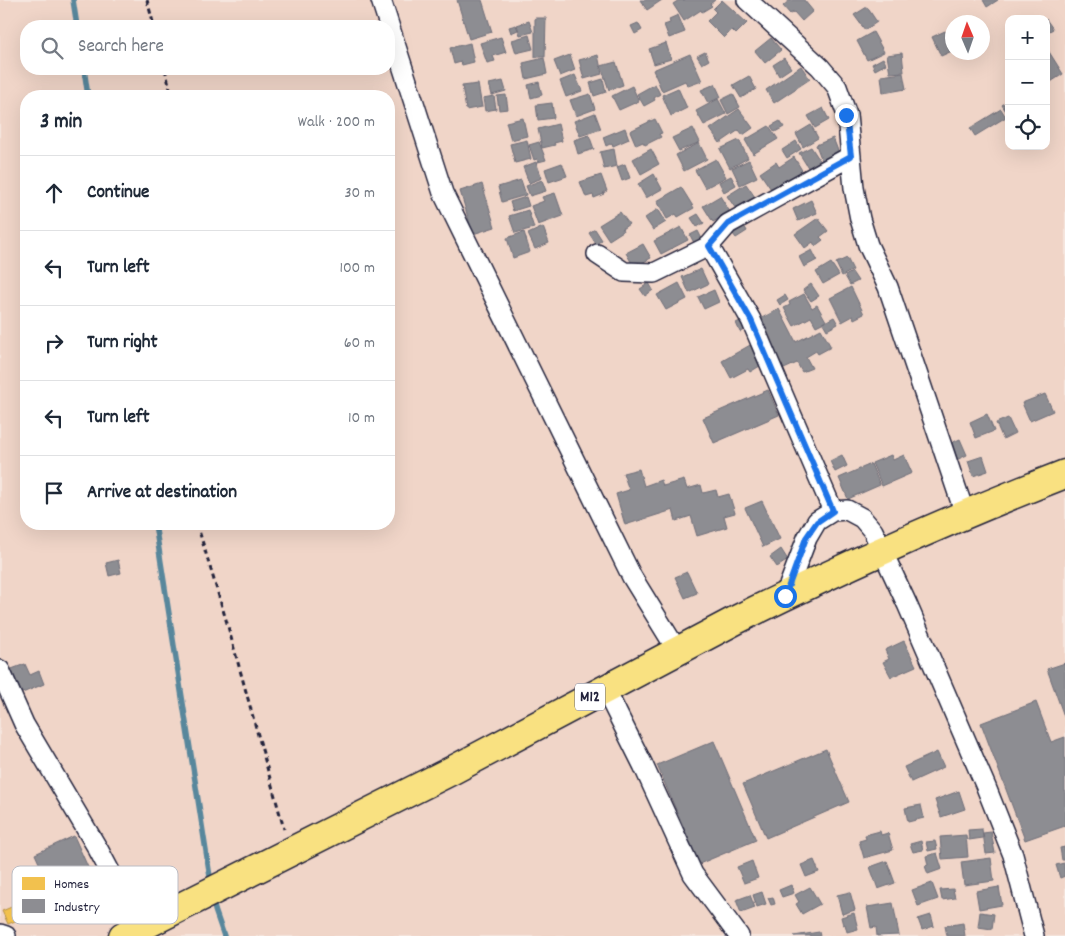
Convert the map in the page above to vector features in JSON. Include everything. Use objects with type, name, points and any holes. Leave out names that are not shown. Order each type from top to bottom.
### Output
[{"type":"highway","name":"M12","points":[[178,908],[450,771],[677,650],[785,596],[965,514],[1065,474]]},
{"type":"highway","name":"M12","points":[[132,932],[148,924]]},
{"type":"street","points":[[381,0],[387,20]]},
{"type":"street","points":[[756,4],[820,67],[837,87],[846,115],[854,188],[860,220],[868,246],[888,287],[965,514]]},
{"type":"street","points":[[395,44],[443,193],[632,577],[677,650]]},
{"type":"street","points":[[597,254],[624,272],[654,273],[709,246],[728,224],[851,156]]},
{"type":"street","points":[[709,246],[751,320],[833,511]]},
{"type":"street","points":[[785,596],[806,538],[817,522],[833,511],[846,510],[862,518],[873,531],[883,550],[986,787],[1013,855],[1034,936]]},
{"type":"street","points":[[0,670],[24,724],[98,849],[105,866]]},
{"type":"street","points":[[605,689],[694,874],[739,936]]},
{"type":"street","points":[[0,934],[6,936]]},
{"type":"path","points":[[147,0],[152,20]]},
{"type":"path","points":[[167,75],[170,90]]},
{"type":"path","points":[[199,530],[227,623],[290,851]]},
{"type":"shaded area","points":[[0,0],[1065,0],[1065,936],[0,936]]},
{"type":"building: Homes","points":[[12,907],[12,922],[8,924],[2,911]]},
{"type":"building: Industry","points":[[457,0],[482,0],[492,32],[469,39]]},
{"type":"building: Industry","points":[[640,0],[662,0],[647,10]]},
{"type":"building: Industry","points":[[679,0],[715,0],[710,4],[712,6],[702,12],[701,10],[684,21],[673,4]]},
{"type":"building: Industry","points":[[722,0],[747,23],[736,34],[732,30],[724,38],[707,21],[716,12],[713,9]]},
{"type":"building: Industry","points":[[790,0],[804,0],[813,11],[802,21],[794,12],[790,14],[783,6]]},
{"type":"building: Industry","points":[[983,0],[998,0],[987,7]]},
{"type":"building: Industry","points":[[867,7],[877,22],[865,30],[854,15]]},
{"type":"building: Industry","points":[[678,15],[685,32],[669,38],[664,25],[670,23],[669,19]]},
{"type":"building: Industry","points":[[535,18],[546,18],[545,57],[535,57]]},
{"type":"building: Industry","points":[[529,21],[533,32],[520,35],[517,25]]},
{"type":"building: Industry","points":[[638,23],[642,30],[635,34],[631,26]]},
{"type":"building: Industry","points":[[516,25],[518,30],[511,33],[509,27]]},
{"type":"building: Industry","points":[[945,31],[945,54],[941,56],[932,37]]},
{"type":"building: Industry","points":[[873,32],[884,52],[867,60],[857,41]]},
{"type":"building: Industry","points":[[529,35],[533,49],[516,53],[512,40]]},
{"type":"building: Industry","points":[[501,37],[506,52],[493,56],[495,61],[487,63],[480,43]]},
{"type":"building: Industry","points":[[771,38],[781,50],[765,63],[755,51]]},
{"type":"building: Industry","points":[[470,43],[474,62],[462,65],[461,62],[454,64],[450,48]]},
{"type":"building: Industry","points":[[666,43],[671,59],[654,64],[649,49]]},
{"type":"building: Industry","points":[[705,52],[709,60],[702,64],[697,56]]},
{"type":"building: Industry","points":[[902,53],[904,72],[890,73],[887,55]]},
{"type":"building: Industry","points":[[1050,53],[1063,74],[1050,82]]},
{"type":"building: Industry","points":[[690,54],[702,81],[688,86],[685,81],[662,91],[653,70]]},
{"type":"building: Industry","points":[[570,55],[575,70],[560,76],[554,61]]},
{"type":"building: Industry","points":[[598,55],[602,74],[584,79],[579,60]]},
{"type":"building: Industry","points":[[544,58],[547,74],[526,79],[523,63]]},
{"type":"building: Industry","points":[[784,58],[791,68],[779,76],[773,65]]},
{"type":"building: Industry","points":[[883,58],[886,64],[875,70],[872,64]]},
{"type":"building: Industry","points":[[616,62],[623,85],[609,90],[601,66]]},
{"type":"building: Industry","points":[[801,66],[810,79],[774,103],[766,90]]},
{"type":"building: Industry","points":[[903,73],[906,89],[883,93],[881,76]]},
{"type":"building: Industry","points":[[575,75],[582,91],[566,97],[560,81]]},
{"type":"building: Industry","points":[[749,76],[756,89],[741,98],[733,85]]},
{"type":"building: Industry","points":[[603,79],[606,92],[594,96],[590,83]]},
{"type":"building: Industry","points":[[503,81],[506,91],[492,95],[489,84]]},
{"type":"building: Industry","points":[[539,82],[542,95],[531,98],[528,85]]},
{"type":"building: Industry","points":[[478,84],[482,107],[466,110],[462,86]]},
{"type":"building: Industry","points":[[655,84],[660,94],[654,98],[655,100],[644,106],[637,94]]},
{"type":"building: Industry","points":[[715,84],[721,97],[708,103],[701,90]]},
{"type":"building: Industry","points":[[632,86],[639,101],[619,110],[612,96]]},
{"type":"building: Industry","points":[[678,88],[687,108],[671,116],[662,95]]},
{"type":"building: Industry","points":[[590,94],[595,109],[576,116],[570,100]]},
{"type":"building: Industry","points":[[733,94],[740,107],[728,114],[721,100]]},
{"type":"building: Industry","points":[[506,95],[508,109],[499,110],[497,96]]},
{"type":"building: Industry","points":[[494,96],[496,109],[485,111],[483,98]]},
{"type":"building: Industry","points":[[718,99],[726,114],[704,125],[696,111]]},
{"type":"building: Industry","points":[[552,103],[554,118],[538,120],[536,105]]},
{"type":"building: Industry","points":[[823,108],[829,120],[815,128],[808,116]]},
{"type":"building: Industry","points":[[739,109],[753,128],[743,135],[739,130],[720,143],[710,129]]},
{"type":"building: Industry","points":[[1001,109],[1005,115],[1005,118],[975,136],[970,128]]},
{"type":"building: Industry","points":[[595,113],[601,129],[580,136],[574,121]]},
{"type":"building: Industry","points":[[523,118],[527,136],[511,140],[506,122]]},
{"type":"building: Industry","points":[[655,119],[662,133],[659,134],[661,137],[645,145],[643,142],[636,145],[630,131]]},
{"type":"building: Industry","points":[[780,121],[784,127],[775,132],[771,126]]},
{"type":"building: Industry","points":[[558,124],[562,141],[542,148],[538,129]]},
{"type":"building: Industry","points":[[811,125],[818,138],[803,147],[796,134]]},
{"type":"building: Industry","points":[[769,126],[778,139],[753,154],[745,140]]},
{"type":"building: Industry","points":[[625,128],[629,139],[613,146],[612,143],[606,146],[603,137]]},
{"type":"building: Industry","points":[[693,128],[700,142],[679,151],[672,138]]},
{"type":"building: Industry","points":[[589,135],[594,149],[578,154],[574,140]]},
{"type":"building: Industry","points":[[833,138],[839,153],[822,161],[816,145]]},
{"type":"building: Industry","points":[[527,140],[531,159],[515,163],[510,144]]},
{"type":"building: Industry","points":[[739,140],[748,158],[730,168],[720,149]]},
{"type":"building: Industry","points":[[796,141],[801,149],[787,158],[782,150]]},
{"type":"building: Industry","points":[[539,142],[546,160],[538,162],[537,159],[534,160],[529,145]]},
{"type":"building: Industry","points":[[699,143],[707,159],[684,171],[676,155]]},
{"type":"building: Industry","points":[[811,147],[821,162],[809,169],[799,153]]},
{"type":"building: Industry","points":[[614,149],[617,166],[604,169],[600,152]]},
{"type":"building: Industry","points":[[651,149],[659,164],[641,174],[633,159]]},
{"type":"building: Industry","points":[[794,157],[803,172],[783,184],[775,195],[760,173],[776,162],[779,167]]},
{"type":"building: Industry","points":[[716,159],[726,177],[705,188],[695,170]]},
{"type":"building: Industry","points":[[749,160],[757,177],[740,185],[732,168]]},
{"type":"building: Industry","points":[[536,162],[542,178],[529,183],[523,167]]},
{"type":"building: Industry","points":[[562,163],[567,176],[549,182],[545,169]]},
{"type":"building: Industry","points":[[625,164],[630,178],[622,181],[617,167]]},
{"type":"building: Industry","points":[[654,174],[662,189],[646,198],[638,184]]},
{"type":"building: Industry","points":[[601,175],[607,191],[594,198],[593,195],[586,197],[580,182]]},
{"type":"building: Industry","points":[[731,176],[736,185],[724,192],[719,182]]},
{"type":"building: Industry","points":[[521,180],[526,195],[502,202],[498,187]]},
{"type":"building: Industry","points":[[542,180],[546,191],[530,196],[526,186]]},
{"type":"building: Industry","points":[[482,184],[495,227],[473,234],[460,191]]},
{"type":"building: Industry","points":[[746,184],[757,200],[738,212],[727,196]]},
{"type":"building: Industry","points":[[681,187],[694,208],[678,217],[676,214],[667,219],[657,201]]},
{"type":"building: Industry","points":[[555,193],[563,216],[538,225],[531,206],[544,201],[542,197]]},
{"type":"building: Industry","points":[[720,196],[730,212],[713,222],[703,206]]},
{"type":"building: Industry","points":[[526,197],[529,206],[513,211],[510,202]]},
{"type":"building: Industry","points":[[811,200],[817,213],[798,221],[793,209]]},
{"type":"building: Industry","points":[[658,209],[666,222],[653,230],[645,218]]},
{"type":"building: Industry","points":[[528,210],[534,228],[515,233],[509,216]]},
{"type":"building: Industry","points":[[620,212],[629,224],[622,229],[623,231],[609,240],[599,225]]},
{"type":"building: Industry","points":[[698,214],[704,223],[697,227],[691,218]]},
{"type":"building: Industry","points":[[818,218],[828,231],[820,237],[823,240],[815,246],[813,242],[805,248],[795,234]]},
{"type":"building: Industry","points":[[742,222],[747,231],[736,238],[730,230]]},
{"type":"building: Industry","points":[[543,227],[549,243],[535,249],[528,234]]},
{"type":"building: Industry","points":[[681,227],[688,240],[661,254],[654,241]]},
{"type":"building: Industry","points":[[595,229],[602,240],[596,244],[589,233]]},
{"type":"building: Industry","points":[[698,231],[704,243],[696,247],[690,235]]},
{"type":"building: Industry","points":[[524,232],[530,252],[513,258],[507,238]]},
{"type":"building: Industry","points":[[643,244],[651,258],[634,267],[626,253]]},
{"type":"building: Industry","points":[[812,250],[817,260],[804,267],[799,257]]},
{"type":"building: Industry","points":[[847,258],[853,270],[842,276],[836,263]]},
{"type":"building: Industry","points":[[831,263],[839,275],[823,284],[816,272]]},
{"type":"building: Industry","points":[[701,269],[708,284],[689,293],[682,277]]},
{"type":"building: Industry","points":[[852,272],[858,281],[850,285],[845,276]]},
{"type":"building: Industry","points":[[649,283],[653,290],[645,296],[640,289]]},
{"type":"building: Industry","points":[[679,283],[687,299],[666,310],[657,295]]},
{"type":"building: Industry","points":[[811,284],[819,296],[811,301],[803,290]]},
{"type":"building: Industry","points":[[851,287],[864,314],[854,319],[853,316],[842,322],[830,298]]},
{"type":"building: Industry","points":[[714,290],[719,302],[704,309],[698,297]]},
{"type":"building: Industry","points":[[804,294],[812,308],[817,305],[826,321],[816,326],[811,317],[794,326],[784,308],[790,305],[789,302]]},
{"type":"building: Industry","points":[[785,295],[788,300],[780,305],[777,300]]},
{"type":"building: Industry","points":[[779,309],[796,342],[821,329],[831,347],[818,354],[816,351],[806,357],[812,368],[802,372],[797,363],[784,369],[758,320]]},
{"type":"building: Industry","points":[[834,317],[838,324],[827,330],[823,323]]},
{"type":"building: Industry","points":[[744,319],[748,328],[740,332],[736,323]]},
{"type":"building: Industry","points":[[752,344],[763,364],[750,372],[748,369],[731,378],[722,361]]},
{"type":"building: Industry","points":[[768,390],[779,415],[714,443],[703,418]]},
{"type":"building: Industry","points":[[1045,394],[1053,411],[1030,421],[1022,403]]},
{"type":"building: Industry","points":[[987,414],[994,431],[976,438],[970,422]]},
{"type":"building: Industry","points":[[1008,418],[1015,433],[1003,439],[996,423]]},
{"type":"building: Industry","points":[[960,439],[967,455],[954,461],[947,445]]},
{"type":"building: Industry","points":[[842,455],[847,466],[835,472],[830,461]]},
{"type":"building: Industry","points":[[891,455],[893,460],[904,455],[912,473],[882,486],[872,463]]},
{"type":"building: Industry","points":[[983,456],[988,471],[973,476],[968,461]]},
{"type":"building: Industry","points":[[871,464],[880,485],[848,499],[839,478]]},
{"type":"building: Industry","points":[[639,469],[644,486],[661,480],[663,486],[684,480],[687,489],[701,485],[703,493],[716,490],[718,497],[729,494],[735,513],[724,516],[727,527],[697,536],[691,516],[676,521],[673,510],[625,525],[616,494],[629,490],[623,473]]},
{"type":"building: Industry","points":[[762,501],[780,539],[763,547],[745,508]]},
{"type":"building: Industry","points":[[781,549],[788,560],[777,567],[770,557]]},
{"type":"building: Industry","points":[[118,560],[121,573],[109,576],[106,563]]},
{"type":"building: Industry","points":[[687,572],[697,593],[685,598],[675,577]]},
{"type":"building: Industry","points":[[904,641],[916,666],[891,677],[883,662],[889,659],[885,650]]},
{"type":"building: Industry","points":[[1065,663],[1065,719],[1047,669]]},
{"type":"building: Industry","points":[[25,664],[30,675],[39,671],[44,684],[20,694],[9,670]]},
{"type":"building: Industry","points":[[1036,702],[1051,742],[1065,737],[1065,826],[1025,840],[981,723]]},
{"type":"building: Industry","points":[[714,741],[756,840],[699,864],[657,765]]},
{"type":"building: Industry","points":[[826,749],[849,802],[766,838],[743,784]]},
{"type":"building: Industry","points":[[937,752],[944,767],[911,782],[904,767]]},
{"type":"building: Industry","points":[[959,791],[965,809],[941,817],[935,800]]},
{"type":"building: Industry","points":[[921,805],[924,818],[908,822],[905,808]]},
{"type":"building: Industry","points":[[982,829],[983,838],[969,840],[968,830]]},
{"type":"building: Industry","points":[[880,831],[881,835],[888,833],[893,850],[864,858],[859,841],[866,839],[865,835]]},
{"type":"building: Industry","points":[[991,832],[995,853],[986,854],[983,833]]},
{"type":"building: Industry","points":[[966,835],[968,857],[942,859],[940,837]]},
{"type":"building: Industry","points":[[74,836],[87,866],[40,866],[35,854]]},
{"type":"building: Industry","points":[[921,841],[923,850],[913,852],[910,844]]},
{"type":"building: Industry","points":[[935,841],[937,849],[928,851],[926,842]]},
{"type":"building: Industry","points":[[1065,847],[1065,860],[1062,860],[1060,848]]},
{"type":"building: Industry","points":[[937,853],[942,869],[928,874],[925,866],[928,865],[926,856]]},
{"type":"building: Industry","points":[[991,858],[994,881],[964,885],[961,862]]},
{"type":"building: Industry","points":[[814,860],[819,872],[806,877],[801,865]]},
{"type":"building: Industry","points":[[752,861],[758,878],[744,883],[737,867]]},
{"type":"building: Industry","points":[[887,861],[895,883],[878,889],[870,867]]},
{"type":"building: Industry","points":[[1064,863],[1065,876],[1060,878],[1056,865]]},
{"type":"building: Industry","points":[[932,883],[938,899],[918,906],[912,890]]},
{"type":"building: Industry","points":[[791,885],[794,893],[782,897],[779,890]]},
{"type":"building: Industry","points":[[810,887],[820,904],[802,914],[796,904],[799,902],[795,895]]},
{"type":"building: Industry","points":[[999,887],[1002,905],[979,909],[976,891]]},
{"type":"building: Industry","points":[[953,889],[955,898],[942,900],[940,890]]},
{"type":"building: Industry","points":[[762,892],[766,904],[757,907],[753,895]]},
{"type":"building: Industry","points":[[850,892],[855,910],[842,914],[837,895]]},
{"type":"building: Industry","points":[[750,895],[755,908],[741,913],[736,900]]},
{"type":"building: Industry","points":[[773,897],[775,904],[771,905],[768,898]]},
{"type":"building: Industry","points":[[893,903],[899,935],[877,936],[876,927],[871,928],[867,907]]},
{"type":"building: Industry","points":[[980,912],[994,914],[992,929],[978,927]]},
{"type":"building: Industry","points":[[854,913],[858,929],[847,932],[841,917]]},
{"type":"building: Industry","points":[[931,915],[934,926],[922,930],[918,919]]},
{"type":"building: Industry","points":[[963,923],[965,936],[947,936],[945,926]]},
{"type":"building: Industry","points":[[819,932],[820,936],[794,936]]},
{"type":"waterway","points":[[73,0],[76,20]]},
{"type":"waterway","points":[[85,75],[87,90]]},
{"type":"waterway","points":[[156,530],[211,883]]},
{"type":"waterway","points":[[213,900],[224,936]]},
{"type":"route","points":[[785,596],[806,538],[817,522],[833,511],[751,320],[709,246],[728,224],[851,156],[846,115]]}]
